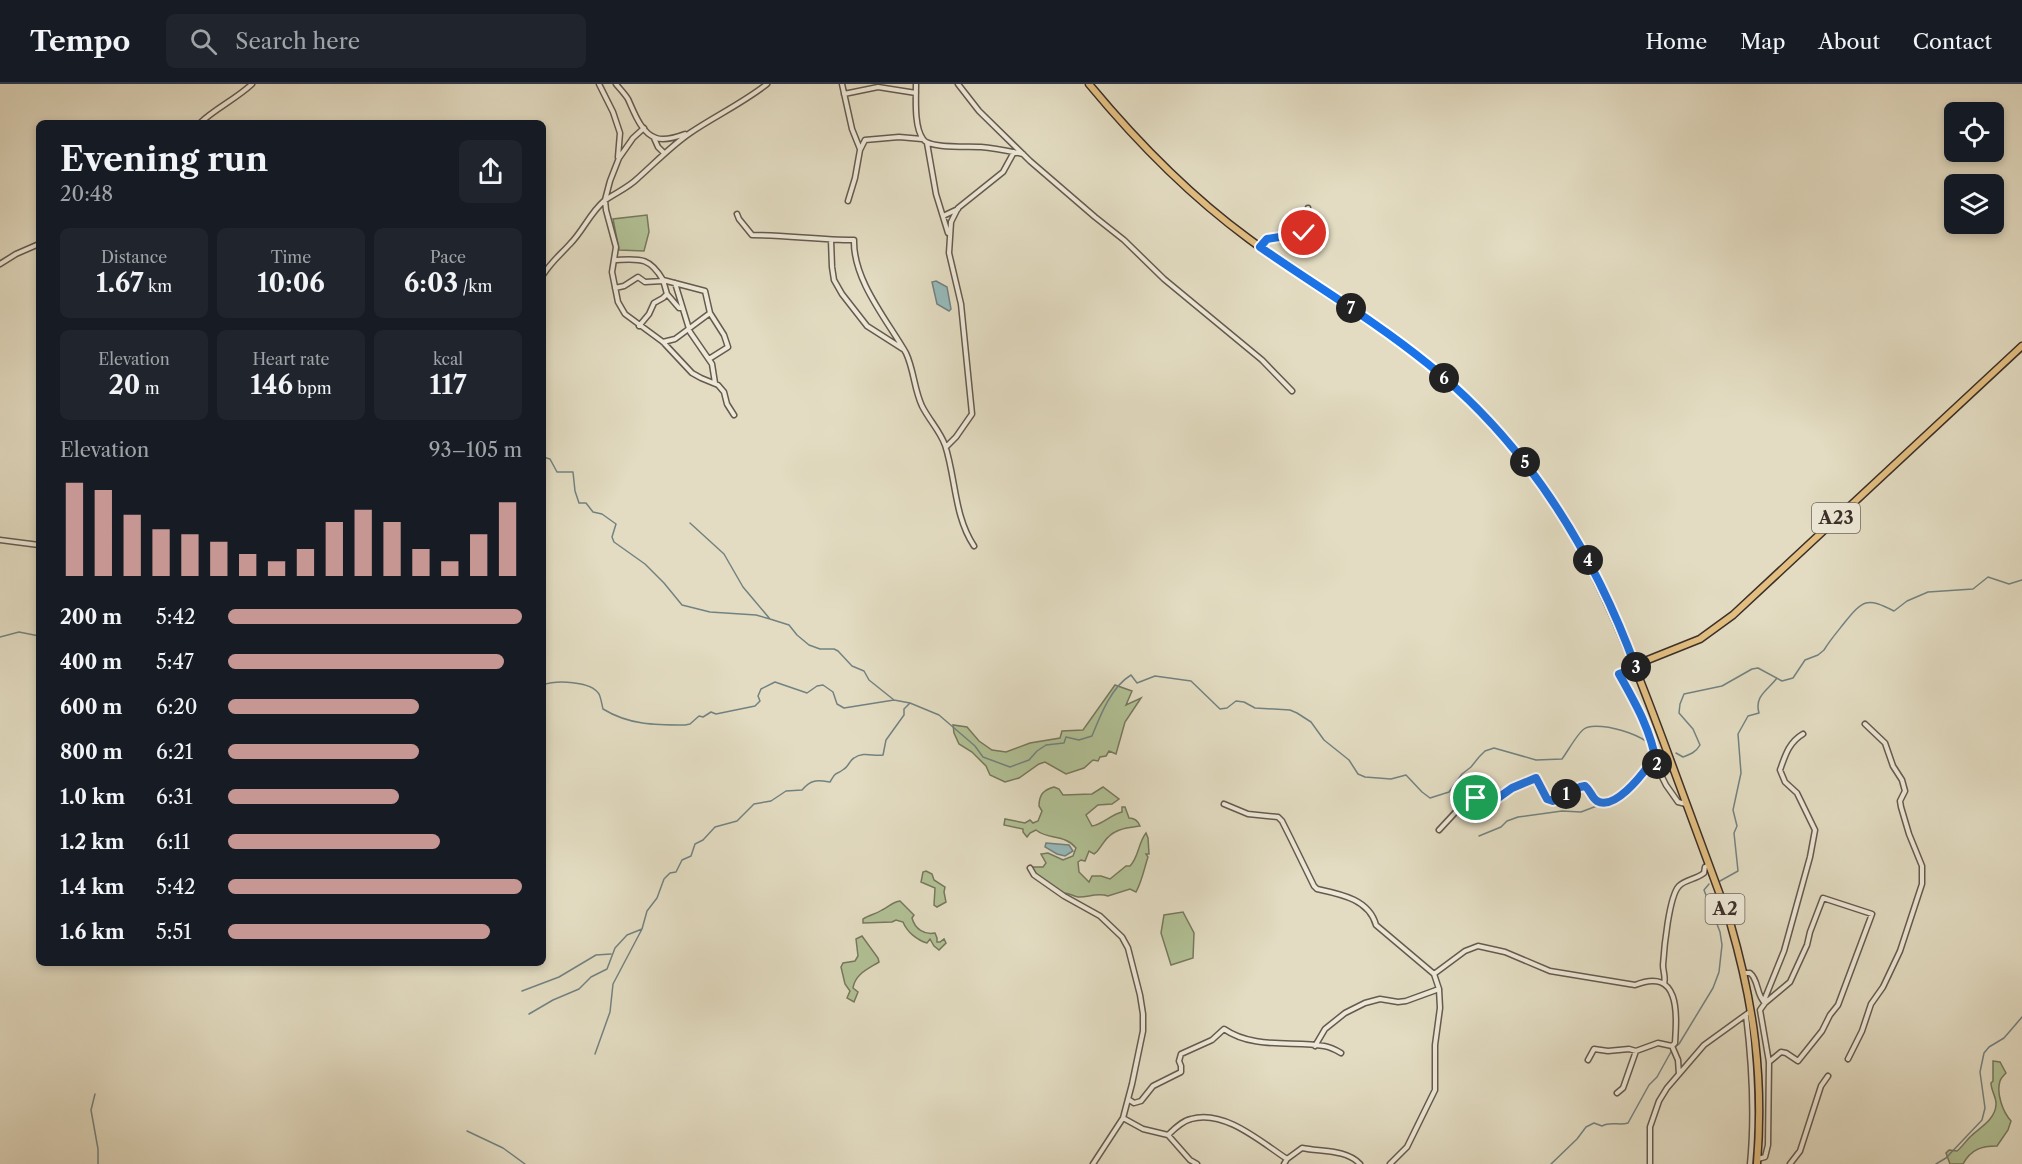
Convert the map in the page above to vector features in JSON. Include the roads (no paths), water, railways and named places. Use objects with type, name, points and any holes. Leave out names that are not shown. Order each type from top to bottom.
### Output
[{"type":"main road","name":"A2","points":[[1089,84],[1131,133],[1176,178],[1222,218],[1260,247],[1382,329],[1428,364],[1478,408],[1549,495],[1584,553],[1614,614],[1730,922],[1752,1010],[1760,1080],[1757,1162]]},
{"type":"main road","name":"A23","points":[[1635,667],[1700,639],[1733,615],[2022,346]]},
{"type":"street","points":[[203,120],[252,84]]},
{"type":"street","points":[[599,84],[613,112],[620,133],[619,158]]},
{"type":"street","points":[[616,84],[628,100],[632,111],[664,153]]},
{"type":"street","points":[[546,270],[551,261],[571,243],[597,207],[605,200],[636,180],[689,133],[751,97],[767,84]]},
{"type":"street","points":[[842,84],[852,129],[860,150]]},
{"type":"street","points":[[916,84],[917,118],[922,139]]},
{"type":"street","points":[[958,84],[979,111],[1023,154],[1124,240],[1164,279],[1262,360],[1292,390]]},
{"type":"street","points":[[844,94],[878,87],[916,93]]},
{"type":"street","points":[[645,128],[633,138],[619,158],[605,200],[615,240],[616,252],[612,272],[620,307],[639,326],[663,342],[692,373],[716,384],[724,392],[727,404],[734,415]]},
{"type":"street","points":[[654,138],[664,139],[689,133]]},
{"type":"street","points":[[848,201],[860,150],[863,142],[869,139],[899,136],[922,139],[927,143],[982,147],[1023,154]]},
{"type":"street","points":[[927,143],[936,194],[949,236]]},
{"type":"street","points":[[943,216],[958,208],[1003,172],[1014,152]]},
{"type":"street","points":[[946,448],[972,414],[961,304],[949,253],[951,222],[958,208]]},
{"type":"street","points":[[1260,247],[1267,239],[1306,232],[1308,208]]},
{"type":"street","points":[[737,214],[752,235],[854,240],[855,255],[870,295],[910,362],[922,405],[940,433],[946,448],[959,510],[974,546]]},
{"type":"street","points":[[831,240],[834,280],[842,294],[867,326],[904,350]]},
{"type":"street","points":[[0,264],[36,245]]},
{"type":"street","points":[[614,260],[642,260],[654,265],[663,280],[667,294],[681,308]]},
{"type":"street","points":[[615,288],[624,286],[638,277],[645,282],[663,280],[705,291],[710,313],[724,335],[728,347],[709,359]]},
{"type":"street","points":[[675,283],[688,329],[714,368],[716,384]]},
{"type":"street","points":[[639,326],[649,314],[654,303],[667,294]]},
{"type":"street","points":[[663,342],[669,342],[710,313]]},
{"type":"street","points":[[0,540],[36,545]]},
{"type":"street","points":[[1635,667],[1619,674],[1644,718],[1655,752],[1657,767],[1666,785],[1678,802],[1686,804]]},
{"type":"street","points":[[1848,1059],[1871,1004],[1883,987],[1900,951],[1922,884],[1923,874],[1903,818],[1900,801],[1905,791],[1902,780],[1893,766],[1884,743],[1865,724]]},
{"type":"street","points":[[1766,1002],[1783,956],[1810,857],[1815,830],[1797,793],[1785,782],[1780,770],[1789,748],[1796,738],[1803,734]]},
{"type":"street","points":[[1439,830],[1465,802],[1476,798],[1484,808],[1512,788],[1536,778],[1547,799],[1553,801],[1585,786],[1596,800],[1602,802],[1625,793],[1649,765],[1657,767]]},
{"type":"street","points":[[1224,804],[1248,814],[1278,817],[1292,839],[1314,886],[1317,889],[1350,897],[1366,906],[1373,914],[1376,925],[1434,974],[1440,1008],[1435,1045],[1435,1090],[1407,1147],[1397,1162],[1390,1164]]},
{"type":"street","points":[[1664,984],[1666,979],[1663,969],[1664,953],[1674,892],[1686,881],[1695,880],[1704,873],[1705,867],[1710,865]]},
{"type":"street","points":[[1030,868],[1034,875],[1064,896],[1100,916],[1122,937],[1128,948],[1140,995],[1143,1031],[1123,1118],[1093,1164]]},
{"type":"street","points":[[1757,1162],[1765,1157],[1768,1145],[1769,1062],[1760,1010],[1790,982],[1807,945],[1823,898],[1872,914],[1838,1005],[1822,1031],[1798,1061],[1781,1052],[1769,1062]]},
{"type":"street","points":[[1434,974],[1465,951],[1478,946],[1505,952],[1550,971],[1610,979],[1635,985],[1648,980],[1658,980],[1668,986],[1675,1004],[1675,1043],[1672,1046]]},
{"type":"street","points":[[1744,973],[1754,976],[1759,996],[1766,1002]]},
{"type":"street","points":[[1315,1046],[1324,1029],[1345,1013],[1365,1003],[1380,999],[1407,1001],[1438,989]]},
{"type":"street","points":[[1650,1164],[1650,1127],[1659,1101],[1704,1045],[1752,1010]]},
{"type":"street","points":[[1746,1015],[1754,1125],[1750,1164]]},
{"type":"street","points":[[1128,1100],[1141,1101],[1153,1086],[1181,1072],[1179,1061],[1181,1054],[1212,1041],[1224,1029],[1233,1035],[1258,1042],[1325,1046],[1341,1053]]},
{"type":"street","points":[[1588,1060],[1594,1049],[1636,1051],[1658,1042],[1672,1046]]},
{"type":"street","points":[[1672,1046],[1678,1060],[1679,1074]]},
{"type":"street","points":[[1617,1093],[1623,1088],[1636,1051]]},
{"type":"street","points":[[1790,1164],[1800,1151],[1821,1086],[1828,1076]]},
{"type":"street","points":[[1168,1135],[1191,1119],[1210,1117],[1233,1124],[1287,1159]]},
{"type":"street","points":[[1123,1118],[1143,1129],[1168,1135],[1190,1160],[1197,1164]]},
{"type":"street","points":[[1284,1164],[1302,1148],[1344,1154],[1360,1164]]},
{"type":"water","points":[[936,281],[947,287],[951,309],[949,311],[937,304],[932,282]]},
{"type":"water","points":[[1046,843],[1069,845],[1073,851],[1065,856],[1057,854],[1045,847]]},
{"type":"waterway","points":[[546,458],[550,459],[557,472],[573,472],[579,503],[586,503],[593,512],[602,514],[616,524],[612,537],[614,542],[645,564],[682,605],[710,612],[756,615],[770,619]]},
{"type":"waterway","points":[[690,523],[724,554],[743,587],[770,619],[789,625],[809,645],[838,651],[852,666],[864,671],[869,680],[894,700]]},
{"type":"waterway","points":[[1676,753],[1683,757],[1700,745],[1693,729],[1679,713],[1684,694],[1722,686],[1758,668],[1782,681],[1793,678],[1805,660],[1824,650],[1861,605],[1877,604],[1894,611],[1907,601],[1928,592],[1973,589],[1988,577],[2009,584],[2022,580]]},
{"type":"waterway","points":[[0,637],[19,632],[36,635]]},
{"type":"waterway","points":[[546,684],[564,682],[589,686],[599,694],[603,709],[632,721],[685,725],[711,712],[716,714],[755,706],[760,701],[758,696],[761,689],[775,682],[807,693],[823,685],[833,692],[837,704],[844,708],[894,700],[910,703],[939,715],[975,746],[983,757],[1010,767],[1029,760],[1046,745],[1064,743],[1066,737],[1079,740],[1092,736],[1107,702],[1124,680],[1131,675],[1137,683],[1155,676],[1191,681],[1220,709],[1227,708],[1236,701],[1244,702],[1255,708],[1290,710],[1297,713],[1311,722],[1324,740],[1349,760],[1358,774],[1365,777],[1391,779],[1406,775],[1430,798],[1449,792],[1462,774],[1485,751],[1494,748],[1536,760],[1562,759],[1581,731],[1591,727],[1615,729],[1641,738],[1652,745],[1657,753],[1657,762]]},
{"type":"waterway","points":[[1720,881],[1738,871],[1734,833],[1737,826],[1733,810],[1741,773],[1738,734],[1748,716],[1759,713],[1760,698],[1777,678]]},
{"type":"waterway","points":[[529,1014],[579,989],[591,977],[607,969],[615,948],[627,935],[642,929],[647,911],[657,898],[664,879],[670,873],[676,872],[682,860],[691,856],[695,844],[703,840],[715,827],[737,821],[754,804],[771,801],[786,791],[802,790],[814,781],[830,782],[835,774],[858,756],[883,755],[886,740],[910,703]]},
{"type":"waterway","points":[[1636,783],[1652,767]]},
{"type":"waterway","points":[[1479,836],[1518,817],[1562,811],[1581,812],[1602,804]]},
{"type":"waterway","points":[[1675,1047],[1713,988],[1719,972],[1722,945],[1720,932],[1704,890],[1709,884]]},
{"type":"waterway","points":[[595,1054],[610,1012],[613,984],[642,929]]},
{"type":"waterway","points":[[522,991],[559,977],[596,955],[611,954]]},
{"type":"waterway","points":[[1936,1164],[1946,1158],[1982,1120],[1985,1108],[1980,1072],[1984,1053],[2004,1038],[2022,1017]]},
{"type":"waterway","points":[[1551,1164],[1586,1127],[1594,1123],[1602,1126],[1628,1123],[1672,1050]]},
{"type":"waterway","points":[[95,1094],[91,1110],[98,1149],[98,1164]]},
{"type":"waterway","points":[[467,1131],[503,1148],[525,1164]]}]
